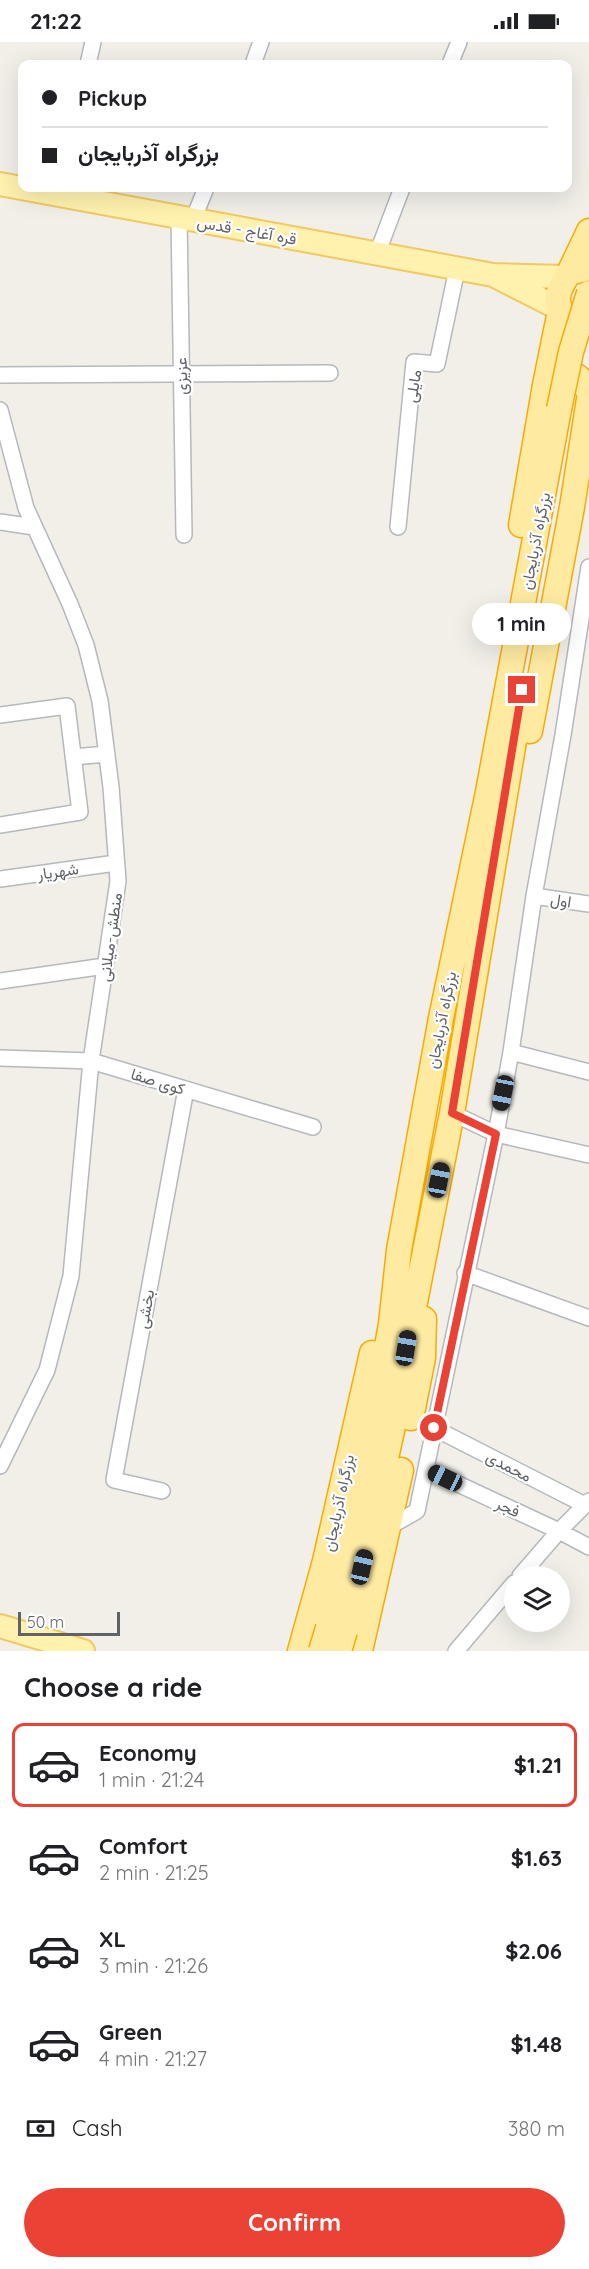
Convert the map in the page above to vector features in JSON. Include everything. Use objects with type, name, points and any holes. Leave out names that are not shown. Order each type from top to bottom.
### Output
[{"type":"highway","points":[[575,273],[589,231]]},
{"type":"highway","name":"بزرگراه آذربایجان","points":[[333,1642],[382,1479],[452,1113],[496,798],[488,706],[559,309],[558,289],[575,273]]},
{"type":"highway","name":"بزرگراه آذربایجان","points":[[574,407],[571,352],[589,293]]},
{"type":"highway","points":[[559,309],[569,322],[589,329]]},
{"type":"highway","name":"بزرگراه آذربایجان","points":[[333,1642],[345,1565],[366,1465],[391,1324],[399,1250],[441,1018],[522,690],[574,407],[589,341]]},
{"type":"highway","points":[[545,385],[556,374],[571,373],[584,381],[589,393]]},
{"type":"highway","name":"بزرگراه آذربایجان","points":[[333,1642],[389,1527],[423,1358],[425,1254]]},
{"type":"main road","name":"قره آغاج - قدس","points":[[0,184],[18,186]]},
{"type":"main road","name":"قره آغاج - قدس","points":[[62,192],[186,219],[494,275]]},
{"type":"main road","points":[[494,275],[575,273]]},
{"type":"main road","points":[[494,275],[559,309]]},
{"type":"main road","points":[[0,1626],[83,1651]]},
{"type":"street","points":[[89,60],[93,42]]},
{"type":"street","points":[[254,60],[261,42]]},
{"type":"street","points":[[452,60],[459,42]]},
{"type":"street","points":[[186,219],[203,192]]},
{"type":"street","points":[[377,254],[400,192]]},
{"type":"street","name":"عزیزی","points":[[184,535],[181,374],[186,219]]},
{"type":"street","name":"مایلی","points":[[398,527],[414,362],[437,364],[456,269]]},
{"type":"street","points":[[0,375],[330,373]]},
{"type":"street","name":"منطش-میلانی","points":[[0,410],[26,508],[86,645],[100,701],[118,881],[91,1061],[71,1276],[47,1370],[0,1466]]},
{"type":"street","points":[[0,522],[34,527]]},
{"type":"street","points":[[389,1527],[417,1512],[465,1273],[496,1134],[511,1052],[534,896],[564,735],[589,567]]},
{"type":"street","points":[[0,715],[67,706],[80,812],[0,825]]},
{"type":"street","points":[[73,757],[107,754]]},
{"type":"street","name":"شهریار","points":[[0,879],[116,863]]},
{"type":"street","name":"اول","points":[[534,896],[589,904]]},
{"type":"street","points":[[0,981],[105,966]]},
{"type":"street","points":[[511,1052],[589,1072]]},
{"type":"street","name":"کوی صفا","points":[[0,1058],[91,1061],[313,1127]]},
{"type":"street","name":"بخشی","points":[[162,1491],[114,1480],[186,1089]]},
{"type":"street","points":[[452,1113],[496,1134],[589,1155]]},
{"type":"street","points":[[465,1273],[589,1317]]},
{"type":"street","name":"محمدی","points":[[434,1428],[587,1503]]},
{"type":"street","name":"فجر","points":[[426,1469],[559,1530],[589,1547]]},
{"type":"street","points":[[528,1566],[559,1530],[587,1503]]},
{"type":"street","points":[[456,1651],[504,1594]]},
{"type":"route","points":[[434,1428],[496,1134],[452,1113],[505,804],[522,690]]}]
